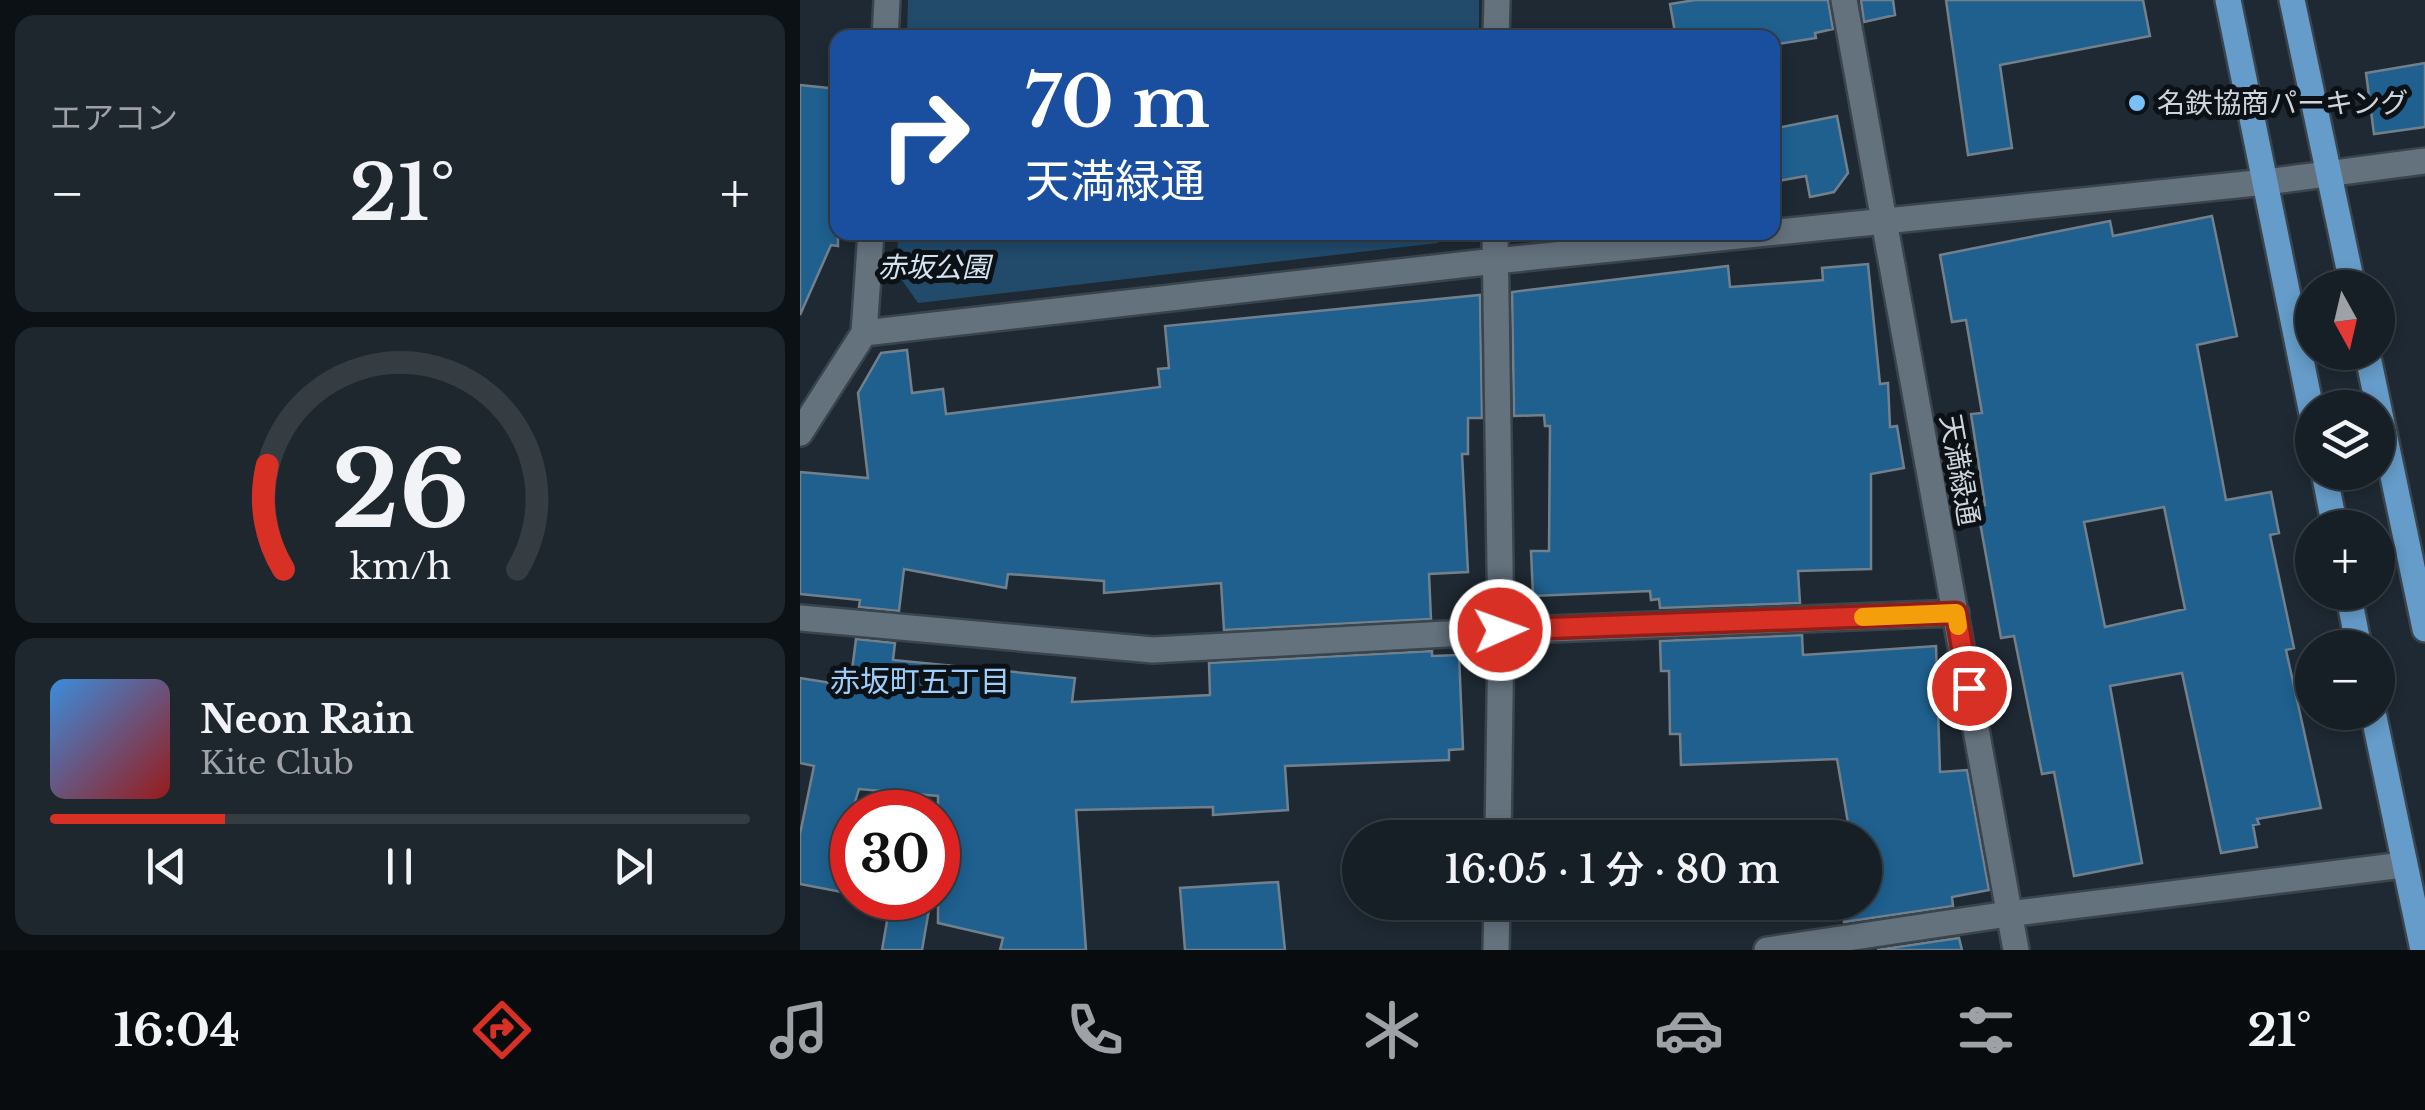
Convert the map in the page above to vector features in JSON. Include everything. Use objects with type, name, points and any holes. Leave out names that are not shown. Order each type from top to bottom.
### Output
[{"type":"main road","points":[[2228,0],[2307,390]]},
{"type":"main road","points":[[2292,0],[2349,270]]},
{"type":"main road","points":[[2370,370],[2422,599],[2425,629]]},
{"type":"main road","points":[[2376,730],[2423,950]]},
{"type":"street","points":[[886,30],[888,0]]},
{"type":"street","points":[[1496,0],[1496,30]]},
{"type":"street","name":"天満緑通","points":[[1844,0],[2016,950]]},
{"type":"street","points":[[1780,232],[2266,182],[2425,160]]},
{"type":"street","points":[[800,433],[864,334],[870,240]]},
{"type":"street","points":[[1495,240],[1498,820]]},
{"type":"street","points":[[864,334],[1700,240]]},
{"type":"street","points":[[800,618],[1152,650],[1500,630],[1956,613]]},
{"type":"street","points":[[1767,950],[2008,914],[2403,865]]},
{"type":"street","points":[[1496,950],[1497,920]]},
{"type":"green space","points":[[908,0],[1479,0],[1479,30],[907,30]]},
{"type":"green space","name":"赤坂公園","points":[[898,240],[1441,240],[918,303],[897,273]]},
{"type":"building","points":[[1695,0],[1828,0],[1833,29],[1815,33],[1816,38],[1780,44],[1780,30],[1675,30],[1670,4]]},
{"type":"building","points":[[1861,0],[1893,0],[1895,15],[1864,22]]},
{"type":"building","points":[[1946,0],[2143,0],[2150,36],[2000,65],[2012,148],[1968,155]]},
{"type":"building","points":[[2425,63],[2425,127],[2374,134],[2366,73]]},
{"type":"building","points":[[800,85],[830,88],[830,240],[838,240],[838,246],[831,245],[800,315]]},
{"type":"building","points":[[1837,116],[1848,173],[1834,192],[1810,197],[1806,176],[1780,181],[1780,127]]},
{"type":"building","points":[[2212,216],[2237,336],[2197,345],[2226,500],[2271,492],[2279,533],[2270,535],[2294,648],[2286,650],[2295,691],[2295,730],[2304,730],[2321,808],[2257,819],[2259,824],[2253,825],[2257,847],[2221,853],[2182,673],[2110,686],[2142,863],[2074,876],[2054,772],[2042,774],[2014,636],[2001,638],[1977,506],[1985,505],[1971,414],[1982,413],[1966,320],[1952,322],[1940,255],[2110,221],[2113,236]],"holes":[[[2164,507],[2185,609],[2105,627],[2084,522]]]},
{"type":"building","points":[[1868,264],[1880,384],[1888,383],[1890,427],[1897,426],[1904,468],[1871,474],[1871,569],[1798,571],[1800,603],[1660,608],[1659,599],[1651,600],[1650,591],[1533,596],[1531,551],[1549,551],[1550,426],[1545,426],[1544,415],[1514,416],[1512,292],[1728,266],[1730,287],[1823,280],[1822,268]]},
{"type":"building","points":[[1480,295],[1482,418],[1468,418],[1468,454],[1462,454],[1468,572],[1429,574],[1431,619],[1224,630],[1221,583],[1104,593],[1104,581],[1008,574],[1006,588],[904,569],[899,611],[859,607],[860,600],[800,594],[800,472],[868,478],[858,393],[881,353],[907,350],[912,393],[943,389],[946,414],[1160,387],[1158,369],[1169,368],[1165,326]]},
{"type":"building","points":[[1802,635],[1803,655],[1936,646],[1940,772],[1967,770],[1989,890],[1952,897],[1953,906],[1882,916],[1882,820],[1847,820],[1837,759],[1681,765],[1680,734],[1670,734],[1669,671],[1661,671],[1660,641]]},
{"type":"building","points":[[856,639],[895,643],[893,660],[1075,678],[1072,702],[1210,695],[1209,663],[1432,651],[1432,656],[1459,655],[1463,749],[1449,750],[1449,760],[1285,766],[1288,810],[1213,815],[1213,807],[1076,810],[1086,950],[1000,950],[1003,938],[938,923],[960,920],[960,790],[830,790],[830,890],[800,884],[800,834],[814,766],[800,763],[800,678],[850,686]]},
{"type":"building","points":[[1278,882],[1285,950],[1185,950],[1180,888]]},
{"type":"building","points":[[887,920],[927,920],[922,950],[882,950]]},
{"type":"building","points":[[1959,938],[1962,950],[1877,950]]},
{"type":"slow traffic","points":[[1863,617],[1956,613],[1958,626]]},
{"type":"place","name":"名鉄協商パーキング","points":[[2137,103]]},
{"type":"district","name":"赤坂町五丁目","points":[[920,682]]},
{"type":"route","points":[[1500,630],[1956,613],[1969,688]]}]
